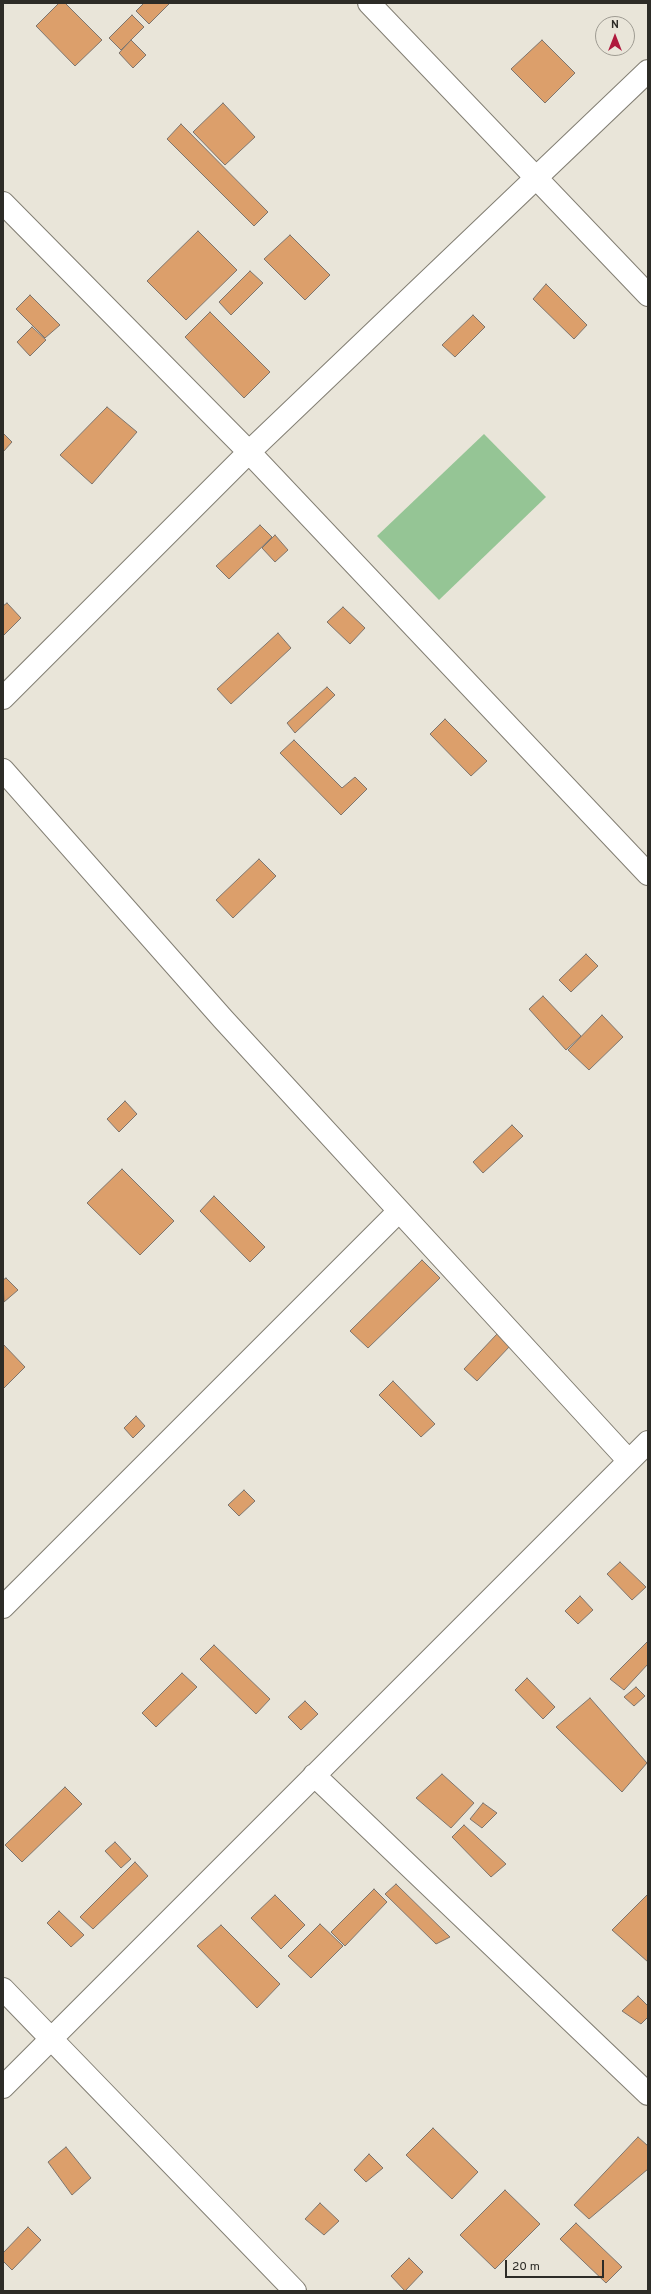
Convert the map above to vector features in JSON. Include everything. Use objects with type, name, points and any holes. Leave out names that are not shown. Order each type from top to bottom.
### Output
[{"type":"street","points":[[369,3],[648,295]]},
{"type":"street","points":[[3,698],[249,452],[648,71]]},
{"type":"street","points":[[3,203],[249,452],[648,874]]},
{"type":"street","points":[[3,770],[223,1019],[629,1461]]},
{"type":"street","points":[[3,1607],[399,1211]]},
{"type":"street","points":[[3,2087],[648,1442]]},
{"type":"street","points":[[314,1775],[648,2094]]},
{"type":"street","points":[[3,1988],[296,2291]]},
{"type":"green space","points":[[484,434],[546,497],[439,600],[377,536]]},
{"type":"building","points":[[59,3],[65,3],[102,40],[75,66],[36,26]]},
{"type":"building","points":[[144,3],[170,3],[149,24],[136,11]]},
{"type":"building","points":[[132,15],[144,27],[121,50],[109,38]]},
{"type":"building","points":[[131,40],[146,55],[133,68],[119,53]]},
{"type":"building","points":[[542,40],[575,73],[545,103],[511,69]]},
{"type":"building","points":[[223,103],[255,137],[225,165],[193,132]]},
{"type":"building","points":[[181,124],[268,212],[254,226],[167,139]]},
{"type":"building","points":[[198,231],[237,270],[186,320],[147,281]]},
{"type":"building","points":[[290,235],[330,275],[305,300],[264,259]]},
{"type":"building","points":[[250,271],[263,283],[231,315],[219,302]]},
{"type":"building","points":[[546,284],[587,325],[574,339],[533,299]]},
{"type":"building","points":[[30,295],[60,325],[45,338],[16,309]]},
{"type":"building","points":[[210,312],[270,372],[244,398],[185,337]]},
{"type":"building","points":[[473,315],[485,327],[455,357],[442,345]]},
{"type":"building","points":[[32,327],[46,340],[30,356],[17,342]]},
{"type":"building","points":[[107,407],[137,432],[92,484],[60,455]]},
{"type":"building","points":[[3,433],[12,442],[3,452]]},
{"type":"building","points":[[260,525],[272,537],[229,579],[216,566]]},
{"type":"building","points":[[275,535],[288,550],[275,562],[262,548]]},
{"type":"building","points":[[7,603],[21,618],[3,636],[3,606]]},
{"type":"building","points":[[343,607],[365,628],[350,644],[327,622]]},
{"type":"building","points":[[278,633],[291,648],[231,704],[217,689]]},
{"type":"building","points":[[327,687],[335,695],[295,733],[287,723]]},
{"type":"building","points":[[445,719],[487,761],[471,776],[430,734]]},
{"type":"building","points":[[294,740],[342,788],[355,777],[367,789],[341,815],[280,753]]},
{"type":"building","points":[[259,859],[276,876],[233,918],[216,900]]},
{"type":"building","points":[[586,954],[598,966],[571,992],[559,980]]},
{"type":"building","points":[[543,996],[581,1036],[566,1050],[529,1009]]},
{"type":"building","points":[[602,1015],[623,1037],[589,1070],[568,1050]]},
{"type":"building","points":[[125,1101],[137,1114],[119,1132],[107,1119]]},
{"type":"building","points":[[512,1125],[523,1136],[483,1173],[473,1162]]},
{"type":"building","points":[[122,1169],[174,1221],[140,1255],[87,1203]]},
{"type":"building","points":[[214,1196],[265,1247],[250,1262],[200,1211]]},
{"type":"building","points":[[422,1260],[440,1278],[368,1348],[350,1331]]},
{"type":"building","points":[[6,1278],[18,1290],[4,1302],[3,1280]]},
{"type":"building","points":[[497,1334],[510,1346],[477,1381],[464,1369]]},
{"type":"building","points":[[3,1344],[25,1367],[3,1389]]},
{"type":"building","points":[[393,1381],[435,1424],[421,1437],[379,1395]]},
{"type":"building","points":[[136,1416],[145,1426],[133,1438],[124,1428]]},
{"type":"building","points":[[244,1490],[255,1501],[239,1516],[228,1505]]},
{"type":"building","points":[[620,1562],[646,1587],[632,1600],[607,1574]]},
{"type":"building","points":[[580,1596],[593,1610],[578,1624],[565,1611]]},
{"type":"building","points":[[648,1641],[648,1664],[624,1690],[610,1679]]},
{"type":"building","points":[[214,1645],[270,1699],[256,1714],[200,1659]]},
{"type":"building","points":[[182,1673],[197,1687],[156,1727],[142,1713]]},
{"type":"building","points":[[527,1678],[555,1707],[543,1719],[515,1690]]},
{"type":"building","points":[[636,1687],[645,1696],[634,1706],[624,1697]]},
{"type":"building","points":[[590,1698],[647,1763],[622,1792],[556,1727]]},
{"type":"building","points":[[305,1701],[318,1714],[301,1730],[288,1717]]},
{"type":"building","points":[[442,1774],[474,1803],[451,1828],[416,1798]]},
{"type":"building","points":[[65,1787],[82,1804],[22,1862],[5,1845]]},
{"type":"building","points":[[483,1803],[497,1813],[482,1828],[470,1819]]},
{"type":"building","points":[[464,1825],[506,1864],[491,1877],[452,1837]]},
{"type":"building","points":[[115,1842],[131,1859],[121,1868],[105,1851]]},
{"type":"building","points":[[135,1862],[148,1876],[93,1929],[80,1917]]},
{"type":"building","points":[[396,1884],[450,1937],[436,1944],[385,1894]]},
{"type":"building","points":[[374,1889],[387,1902],[345,1946],[331,1932]]},
{"type":"building","points":[[648,1894],[648,1962],[612,1930]]},
{"type":"building","points":[[275,1895],[305,1925],[281,1949],[251,1918]]},
{"type":"building","points":[[59,1911],[84,1935],[71,1947],[47,1923]]},
{"type":"building","points":[[320,1924],[343,1946],[311,1978],[288,1956]]},
{"type":"building","points":[[221,1925],[280,1984],[257,2008],[197,1946]]},
{"type":"building","points":[[638,1996],[648,2006],[648,2017],[641,2024],[622,2011]]},
{"type":"building","points":[[433,2128],[478,2172],[452,2199],[406,2155]]},
{"type":"building","points":[[638,2137],[648,2146],[648,2169],[589,2219],[574,2205]]},
{"type":"building","points":[[66,2147],[91,2178],[72,2195],[48,2162]]},
{"type":"building","points":[[369,2154],[383,2168],[366,2182],[354,2170]]},
{"type":"building","points":[[505,2190],[540,2224],[495,2269],[460,2235]]},
{"type":"building","points":[[320,2203],[339,2221],[324,2235],[305,2219]]},
{"type":"building","points":[[576,2223],[622,2267],[606,2283],[560,2239]]},
{"type":"building","points":[[28,2227],[41,2240],[12,2270],[3,2261],[3,2253]]},
{"type":"building","points":[[409,2258],[423,2272],[405,2291],[391,2276]]}]
